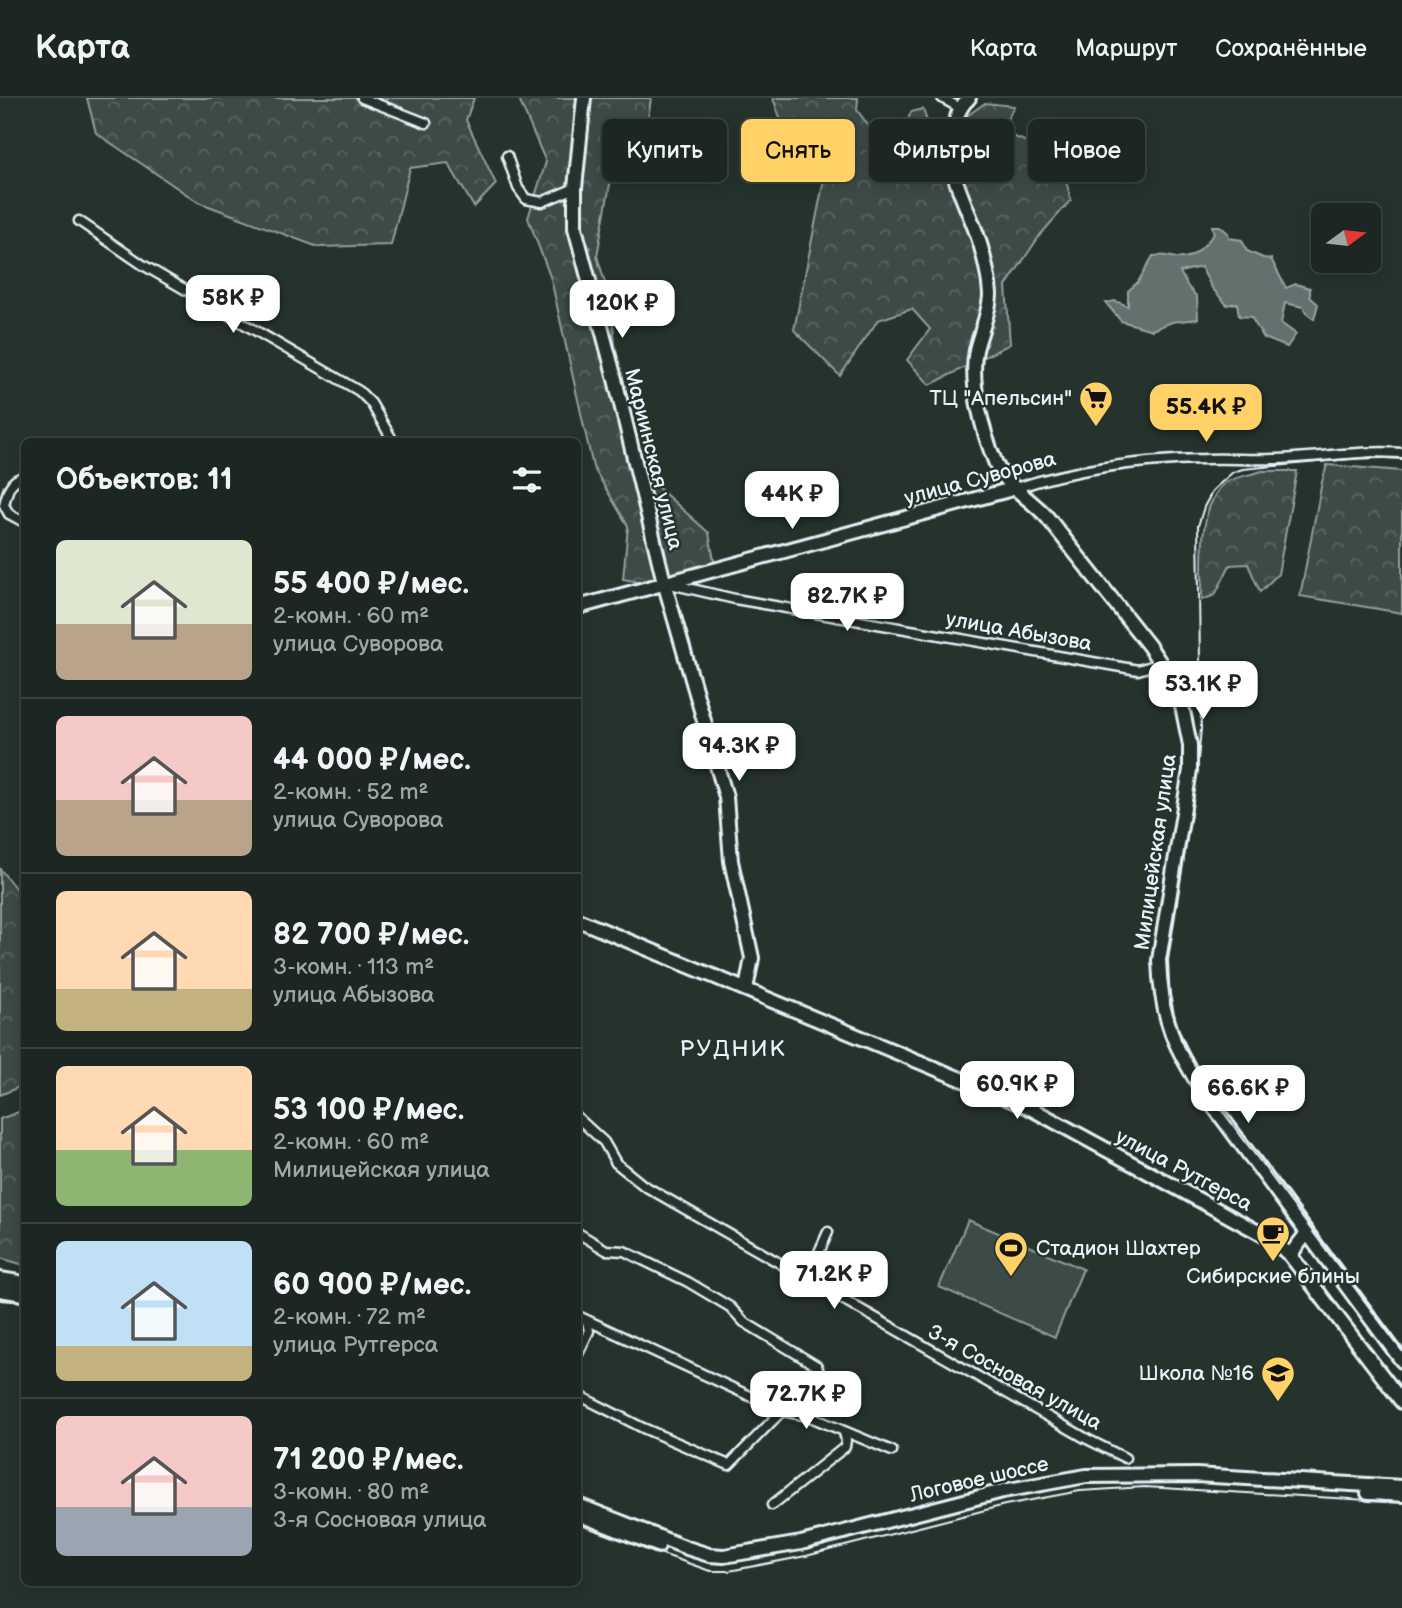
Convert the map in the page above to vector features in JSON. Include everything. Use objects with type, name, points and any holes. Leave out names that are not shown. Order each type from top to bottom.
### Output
[{"type":"main road","name":"Мариинская улица","points":[[584,98],[575,188],[575,228],[664,582],[726,797],[731,861],[752,958],[746,989]]},
{"type":"main road","points":[[964,103],[949,140],[954,181],[981,246],[990,296],[975,352],[974,376],[976,394],[996,465],[994,483],[981,497]]},
{"type":"main road","name":"Милицейская улица","points":[[996,465],[1005,479],[1033,501],[1047,517],[1161,663],[1179,691],[1190,745],[1190,770],[1158,960],[1168,1029]]},
{"type":"main road","name":"улица Суворова","points":[[581,606],[1016,488]]},
{"type":"main road","name":"улица Рутгерса","points":[[581,921],[1028,1107],[1269,1238],[1290,1255],[1402,1402]]},
{"type":"main road","name":"улица Рутгерса","points":[[1168,1029],[1185,1065],[1200,1087],[1402,1361]]},
{"type":"main road","points":[[1290,1255],[1307,1233]]},
{"type":"main road","points":[[0,1279],[21,1282]]},
{"type":"main road","points":[[0,1290],[21,1294]]},
{"type":"main road","name":"Логовое шоссе","points":[[581,1505],[687,1548],[709,1555],[724,1556],[801,1543],[1003,1491],[1086,1476],[1196,1475],[1402,1487]]},
{"type":"main road","name":"Логовое шоссе","points":[[581,1515],[688,1557],[725,1564],[804,1550],[1015,1496],[1088,1484],[1198,1483],[1402,1495]]},
{"type":"street","points":[[362,98],[426,123]]},
{"type":"street","points":[[942,98],[964,103]]},
{"type":"street","points":[[507,156],[518,188],[526,199],[542,202],[575,188]]},
{"type":"street","points":[[79,221],[143,265],[359,391],[371,403],[391,438]]},
{"type":"street","name":"улица Суворова","points":[[1016,488],[1084,469],[1132,463],[1402,453]]},
{"type":"street","points":[[21,478],[13,482],[8,489],[4,505],[9,514],[21,520]]},
{"type":"street","name":"улица Абызова","points":[[664,582],[735,598],[1138,670],[1161,663]]},
{"type":"street","name":"3-я Сосновая улица","points":[[581,1121],[604,1142],[616,1163],[643,1185],[1087,1439],[1125,1458]]},
{"type":"street","points":[[807,1279],[828,1232]]},
{"type":"street","points":[[581,1235],[606,1250],[624,1251],[688,1282],[730,1307],[744,1322],[817,1366],[821,1383],[808,1416]]},
{"type":"street","points":[[581,1318],[782,1411],[808,1416],[891,1451]]},
{"type":"street","points":[[581,1348],[589,1331],[587,1322]]},
{"type":"street","points":[[581,1397],[643,1428],[729,1465],[782,1411]]},
{"type":"street","points":[[772,1505],[845,1447],[844,1433]]},
{"type":"green space","points":[[87,98],[474,98],[466,120],[496,184],[474,207],[448,163],[410,168],[391,245],[318,247],[198,202],[96,133]]},
{"type":"green space","points":[[521,98],[651,98],[648,119],[602,119],[602,182],[610,182],[597,256],[611,302],[626,459],[709,533],[715,566],[639,582],[623,579],[628,526],[593,467],[551,279],[528,218],[546,162],[520,102]]},
{"type":"green space","points":[[773,98],[858,98],[857,110],[869,126],[869,182],[1014,182],[1014,137],[1028,142],[1028,182],[1066,182],[1071,200],[1040,235],[1006,286],[1010,344],[930,385],[907,360],[930,329],[912,309],[878,320],[840,376],[794,330],[823,182],[855,182],[855,119],[781,119]]},
{"type":"green space","points":[[985,103],[1014,106],[1008,119],[964,119]]},
{"type":"green space","points":[[923,109],[926,119],[908,119],[911,112]]},
{"type":"green space","points":[[1327,465],[1402,471],[1402,613],[1300,596]]},
{"type":"green space","points":[[1262,471],[1297,471],[1278,574],[1260,592],[1248,564],[1230,565],[1215,595],[1202,600],[1203,538],[1209,507],[1225,483]]},
{"type":"green space","points":[[0,869],[21,895],[21,1086],[0,1095]]},
{"type":"green space","points":[[21,1111],[21,1264],[0,1258],[0,1119]]},
{"type":"green space","name":"Стадион Шахтер","points":[[968,1220],[1083,1269],[1055,1337],[939,1287]]},
{"type":"shaded area","points":[[1212,226],[1220,226],[1228,233],[1229,238],[1242,240],[1247,251],[1271,259],[1286,288],[1296,284],[1310,288],[1310,297],[1318,304],[1314,319],[1303,307],[1285,303],[1281,323],[1296,334],[1287,347],[1264,338],[1251,317],[1239,316],[1237,303],[1227,305],[1212,288],[1201,267],[1180,272],[1197,297],[1198,319],[1172,322],[1152,330],[1121,321],[1106,303],[1115,301],[1128,306],[1128,291],[1138,282],[1153,256],[1182,258],[1193,255],[1214,234]]},
{"type":"tram line","points":[[1402,459],[1372,457],[1243,469],[1233,472],[1213,490],[1204,507],[1198,526],[1201,729],[1196,781],[1168,960],[1170,1005],[1183,1046],[1221,1109],[1402,1351]]},
{"type":"tram line","points":[[0,1300],[21,1302]]},
{"type":"tram line","points":[[581,1525],[710,1571],[729,1571],[806,1556],[1005,1505],[1080,1491],[1145,1487],[1402,1502]]},
{"type":"place","name":"ТЦ \"Апельсин\"","points":[[1096,428]]},
{"type":"place","name":"Сибирские блины","points":[[1273,1263]]},
{"type":"place","name":"Стадион Шахтер","points":[[1011,1278]]},
{"type":"place","name":"Школа №16","points":[[1278,1403]]},
{"type":"district","name":"РУДНИК","points":[[733,1048]]}]
